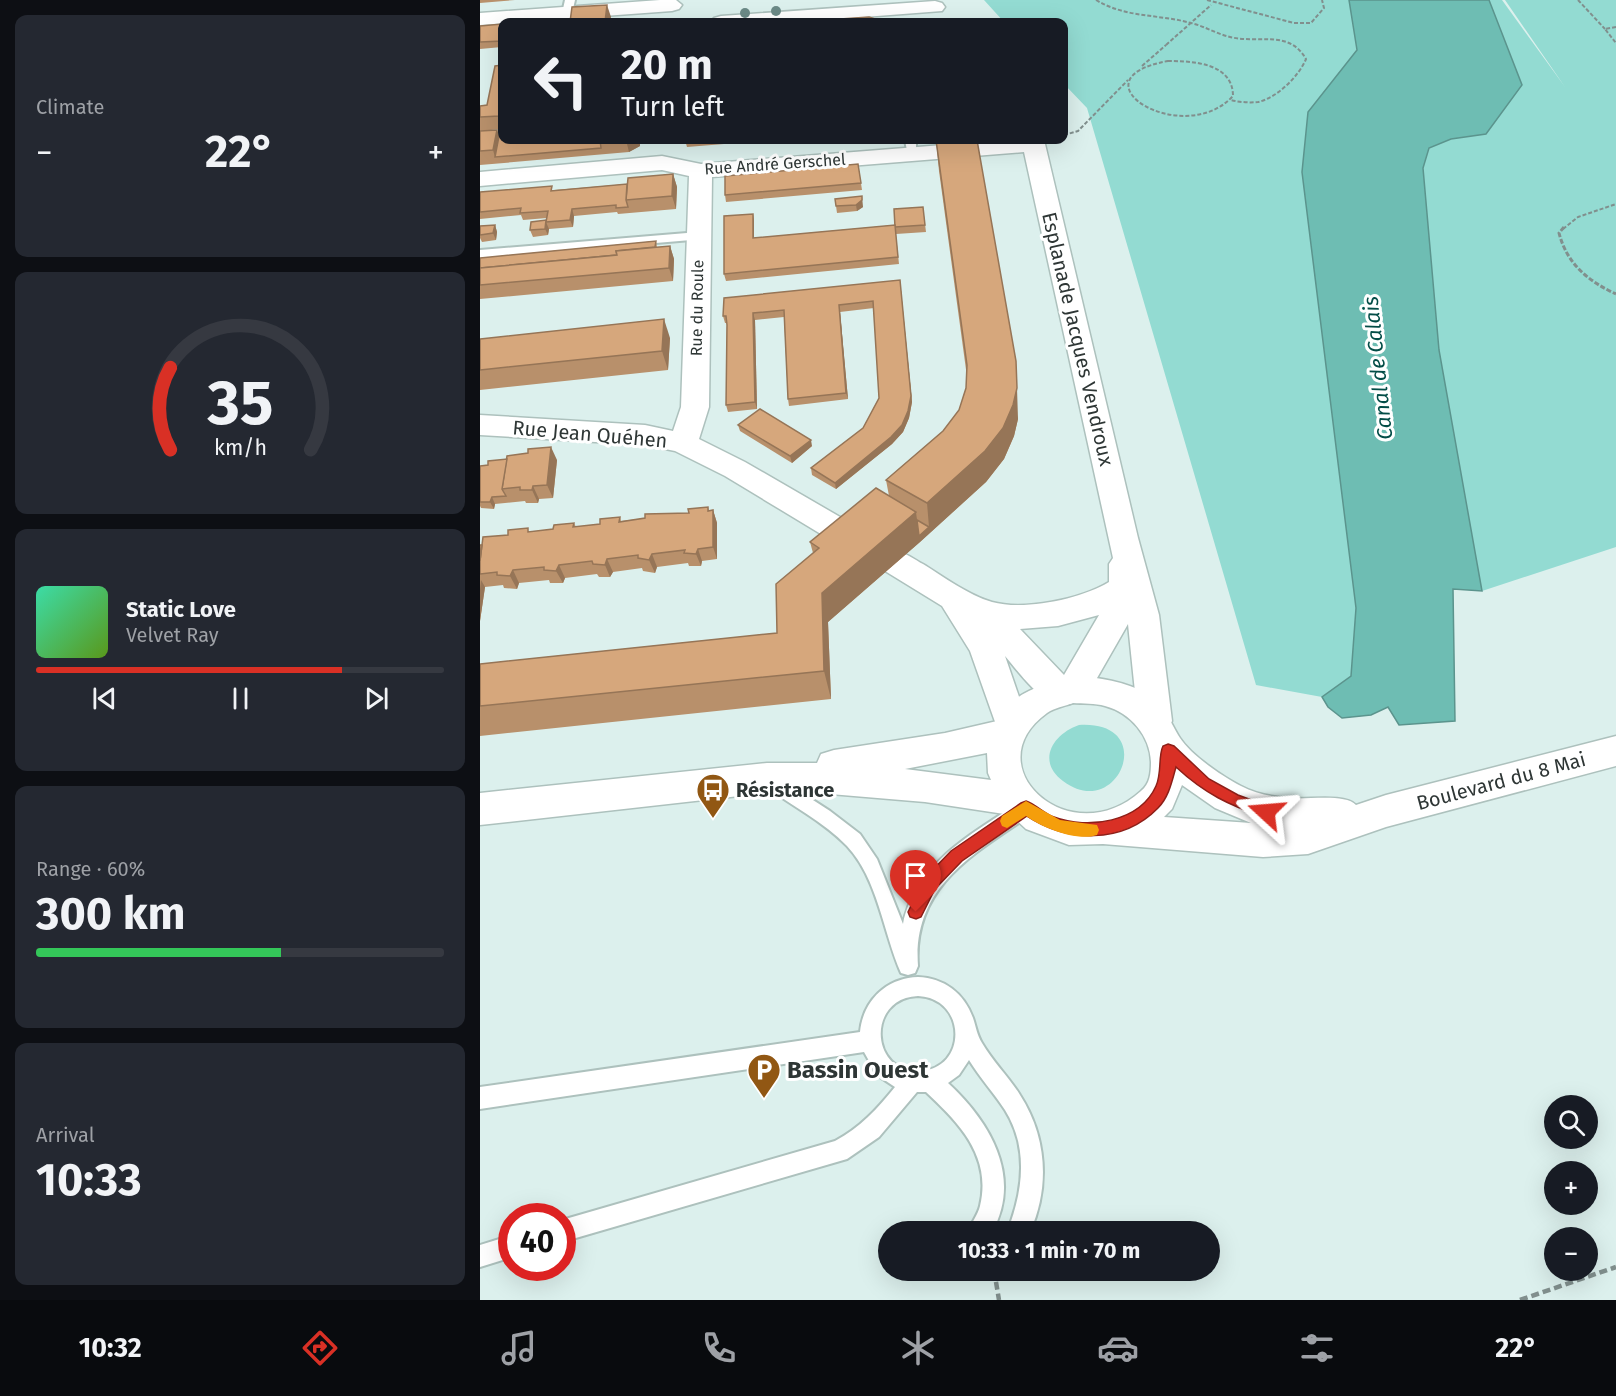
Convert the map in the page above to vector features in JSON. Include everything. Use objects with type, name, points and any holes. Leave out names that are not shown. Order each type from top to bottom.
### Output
[{"type":"street","points":[[765,18],[931,3],[950,18]]},
{"type":"street","points":[[480,18],[568,12],[672,9]]},
{"type":"street","points":[[662,163],[664,144]]},
{"type":"street","name":"Rue André Gerschel","points":[[480,180],[662,163],[701,171],[911,146],[972,144]]},
{"type":"street","name":"Esplanade Jacques Vendroux","points":[[1034,144],[1123,538],[1143,615],[1162,735]]},
{"type":"street","name":"Rue du Roule","points":[[683,443],[695,407],[701,171]]},
{"type":"street","name":"Rue Jean Quéhen","points":[[480,425],[645,435],[683,443],[735,469],[855,540]]},
{"type":"street","name":"Esplanade Jacques Vendroux","points":[[1067,690],[1104,638],[1118,605],[1125,571],[1123,538]]},
{"type":"street","points":[[896,563],[947,594],[987,614],[1041,674],[1067,690]]},
{"type":"street","points":[[987,614],[1014,616],[1079,610],[1103,602],[1123,589]]},
{"type":"street","points":[[947,594],[986,646],[1010,729]]},
{"type":"street","points":[[1098,689],[1123,696],[1144,709],[1162,735],[1169,766],[1166,781],[1153,803],[1133,820],[1106,828],[1087,831],[1059,826],[1041,819],[1022,804],[1010,788],[1004,767],[1004,746],[1010,729],[1020,715],[1036,702],[1067,690],[1098,689]]},
{"type":"street","points":[[480,810],[767,778],[945,748],[1010,729]]},
{"type":"street","name":"Boulevard du 8 Mai","points":[[1162,735],[1204,783],[1233,800],[1257,809],[1292,816],[1386,811]]},
{"type":"street","name":"Boulevard du 8 Mai","points":[[1106,828],[1293,840],[1321,836],[1386,811],[1616,751]]},
{"type":"street","points":[[767,778],[833,778],[923,785],[1022,804]]},
{"type":"lane","points":[[480,255],[699,236]]},
{"type":"lane","points":[[767,778],[842,831],[862,851],[877,882],[908,966]]},
{"type":"lane","points":[[907,988],[916,912],[930,884],[957,856],[1022,804]]},
{"type":"lane","points":[[985,1221],[992,1208],[994,1179],[991,1163],[978,1131],[921,1081],[900,1079],[889,1074],[874,1055],[870,1041],[875,1014],[889,998],[907,988],[934,987],[955,1001],[962,1011],[967,1034],[975,1054],[1015,1106],[1028,1139],[1032,1172],[1029,1206],[1023,1221]]},
{"type":"lane","points":[[576,1228],[839,1150],[863,1138],[921,1081],[951,1067],[962,1051],[967,1034]]},
{"type":"lane","points":[[480,1098],[870,1041]]},
{"type":"lane","points":[[480,1256],[498,1250]]},
{"type":"path","points":[[1096,0],[1116,10],[1139,16],[1172,18],[1204,26],[1235,38],[1284,40],[1299,47],[1304,53],[1306,59],[1299,73],[1273,97],[1255,103],[1230,100]]},
{"type":"path","points":[[1207,0],[1294,23],[1311,23],[1324,8],[1322,0]]},
{"type":"path","points":[[1578,0],[1616,43]]},
{"type":"path","points":[[1068,134],[1078,131],[1137,71],[1216,1]]},
{"type":"path","points":[[1605,29],[1616,27]]},
{"type":"path","points":[[1187,61],[1221,71],[1231,81],[1234,91],[1230,100],[1217,110],[1198,115],[1176,116],[1154,111],[1137,103],[1128,92],[1128,81],[1137,71],[1150,64],[1187,61]]},
{"type":"path","points":[[1616,204],[1585,213],[1568,221],[1559,233],[1562,248],[1570,262],[1602,289],[1616,294]]},
{"type":"path","points":[[1520,1300],[1616,1267]]},
{"type":"path","points":[[996,1281],[999,1300]]},
{"type":"shaded area","points":[[984,0],[1349,0],[1357,50],[1308,112],[1302,172],[1356,608],[1351,676],[1322,697],[1256,685],[1087,108],[1068,88],[1068,18],[1000,18]]},
{"type":"shaded area","points":[[1489,0],[1502,0],[1565,87],[1505,0],[1616,0],[1616,547],[1482,591],[1439,350],[1423,168],[1429,148],[1451,139],[1486,134],[1522,85]]},
{"type":"shaded area","points":[[1079,725],[1104,728],[1118,738],[1124,752],[1122,767],[1114,780],[1100,789],[1083,790],[1063,781],[1050,765],[1049,757],[1055,741]]},
{"type":"water","name":"Canal de Calais","points":[[1349,0],[1489,0],[1522,85],[1486,134],[1451,139],[1429,148],[1423,168],[1439,350],[1482,591],[1453,589],[1455,721],[1399,725],[1388,707],[1371,715],[1342,718],[1328,707],[1322,697],[1351,676],[1356,608],[1302,172],[1308,112],[1357,50]]},
{"type":"building","points":[[607,5],[605,18],[571,18],[572,7]]},
{"type":"building","points":[[498,24],[498,41],[480,42],[480,26]]},
{"type":"building","points":[[495,66],[498,66],[498,116],[480,117],[480,106],[487,105]]},
{"type":"building","points":[[497,130],[493,150],[480,151],[480,131]]},
{"type":"building","points":[[498,141],[498,144],[600,144],[601,148],[495,157]]},
{"type":"building","points":[[937,144],[978,144],[1016,361],[1017,388],[1013,405],[1003,428],[985,451],[927,503],[886,480],[943,431],[959,410],[966,388],[967,365]]},
{"type":"building","points":[[858,164],[861,183],[725,195],[725,176]]},
{"type":"building","points":[[673,174],[672,196],[626,200],[628,178]]},
{"type":"building","points":[[627,184],[628,207],[616,208],[616,205],[572,209],[570,220],[546,222],[548,211],[520,213],[521,208],[480,212],[480,192],[552,186],[551,191]]},
{"type":"building","points":[[862,196],[862,200],[856,205],[836,206],[835,199]]},
{"type":"building","points":[[923,207],[925,225],[895,227],[894,209]]},
{"type":"building","points":[[753,214],[753,238],[895,225],[898,257],[724,274],[724,216]]},
{"type":"building","points":[[546,220],[545,229],[530,230],[531,222]]},
{"type":"building","points":[[495,225],[493,233],[480,235],[480,226]]},
{"type":"building","points":[[656,241],[655,247],[616,251],[617,255],[480,268],[480,258]]},
{"type":"building","points":[[670,246],[669,268],[480,285],[480,268],[617,255],[616,251]]},
{"type":"building","points":[[900,280],[911,396],[908,411],[902,425],[891,437],[835,483],[811,468],[863,428],[879,398],[873,301],[839,305],[846,393],[788,399],[784,310],[753,313],[755,402],[726,405],[727,325],[726,316],[723,316],[724,298]]},
{"type":"building","points":[[664,319],[662,351],[480,370],[480,339]]},
{"type":"building","points":[[760,409],[811,440],[790,456],[738,425]]},
{"type":"building","points":[[551,447],[547,485],[533,486],[532,490],[520,490],[520,487],[502,489],[507,456],[528,453],[528,449]]},
{"type":"building","points":[[507,459],[502,489],[506,496],[492,497],[490,502],[480,502],[480,466],[488,465],[488,461]]},
{"type":"building","points":[[876,488],[916,512],[822,593],[824,671],[480,706],[480,664],[777,633],[776,584],[819,548],[810,542]]},
{"type":"building","points":[[708,507],[708,511],[713,510],[713,547],[698,549],[696,554],[684,553],[685,550],[652,554],[649,560],[638,558],[638,555],[607,559],[605,565],[593,564],[592,561],[559,565],[556,571],[544,570],[544,567],[513,570],[510,576],[497,575],[497,572],[480,574],[483,537],[508,535],[508,530],[528,528],[528,532],[553,529],[554,525],[574,523],[573,527],[600,524],[600,519],[620,517],[619,522],[645,518],[645,514],[689,513],[688,509]]},
{"type":"building","points":[[917,520],[929,527],[919,536]]},
{"type":"slow traffic","points":[[1007,821],[1026,808],[1041,819],[1059,826],[1077,830],[1092,830]]},
{"type":"place","name":"Résistance","points":[[713,819]]},
{"type":"place","name":"Bassin Ouest","points":[[764,1099]]},
{"type":"route","points":[[916,912],[930,884],[957,856],[1026,808],[1050,823],[1077,830],[1106,828],[1133,820],[1153,803],[1163,789],[1169,766],[1168,750],[1204,783],[1218,792],[1266,812]]}]
